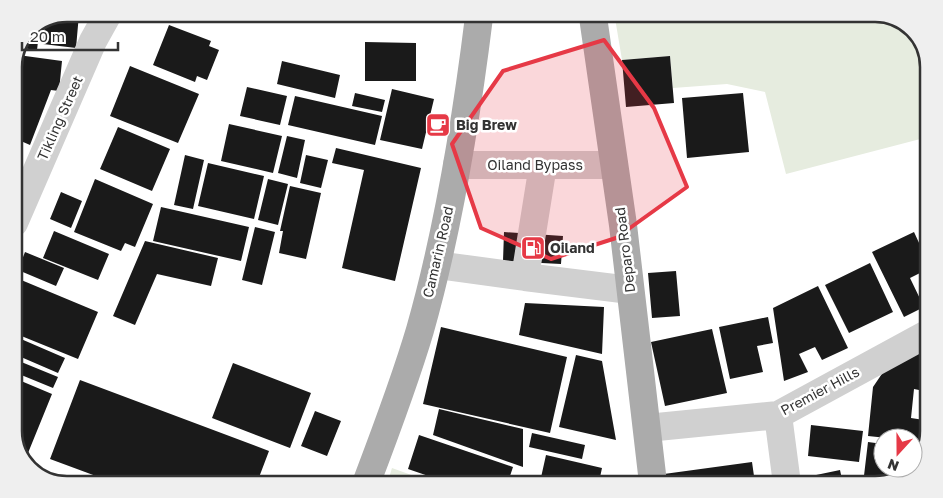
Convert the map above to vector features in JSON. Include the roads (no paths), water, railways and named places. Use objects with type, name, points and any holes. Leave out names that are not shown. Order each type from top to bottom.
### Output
[{"type":"main road","name":"Camarin Road","points":[[369,476],[404,380],[437,264],[457,165],[478,22]]},
{"type":"main road","name":"Deparo Road","points":[[595,22],[624,225],[652,476]]},
{"type":"street","name":"Tikling Street","points":[[23,203],[104,22]]},
{"type":"street","name":"Oiland Bypass","points":[[457,165],[614,165]]},
{"type":"street","points":[[525,277],[543,166]]},
{"type":"street","points":[[437,264],[630,290]]},
{"type":"street","name":"Premier Hills","points":[[647,428],[778,414],[920,338]]},
{"type":"street","points":[[778,414],[785,476]]},
{"type":"place","name":"Big Brew","points":[[438,125]]},
{"type":"place","name":"Oiland","points":[[533,248]]}]
